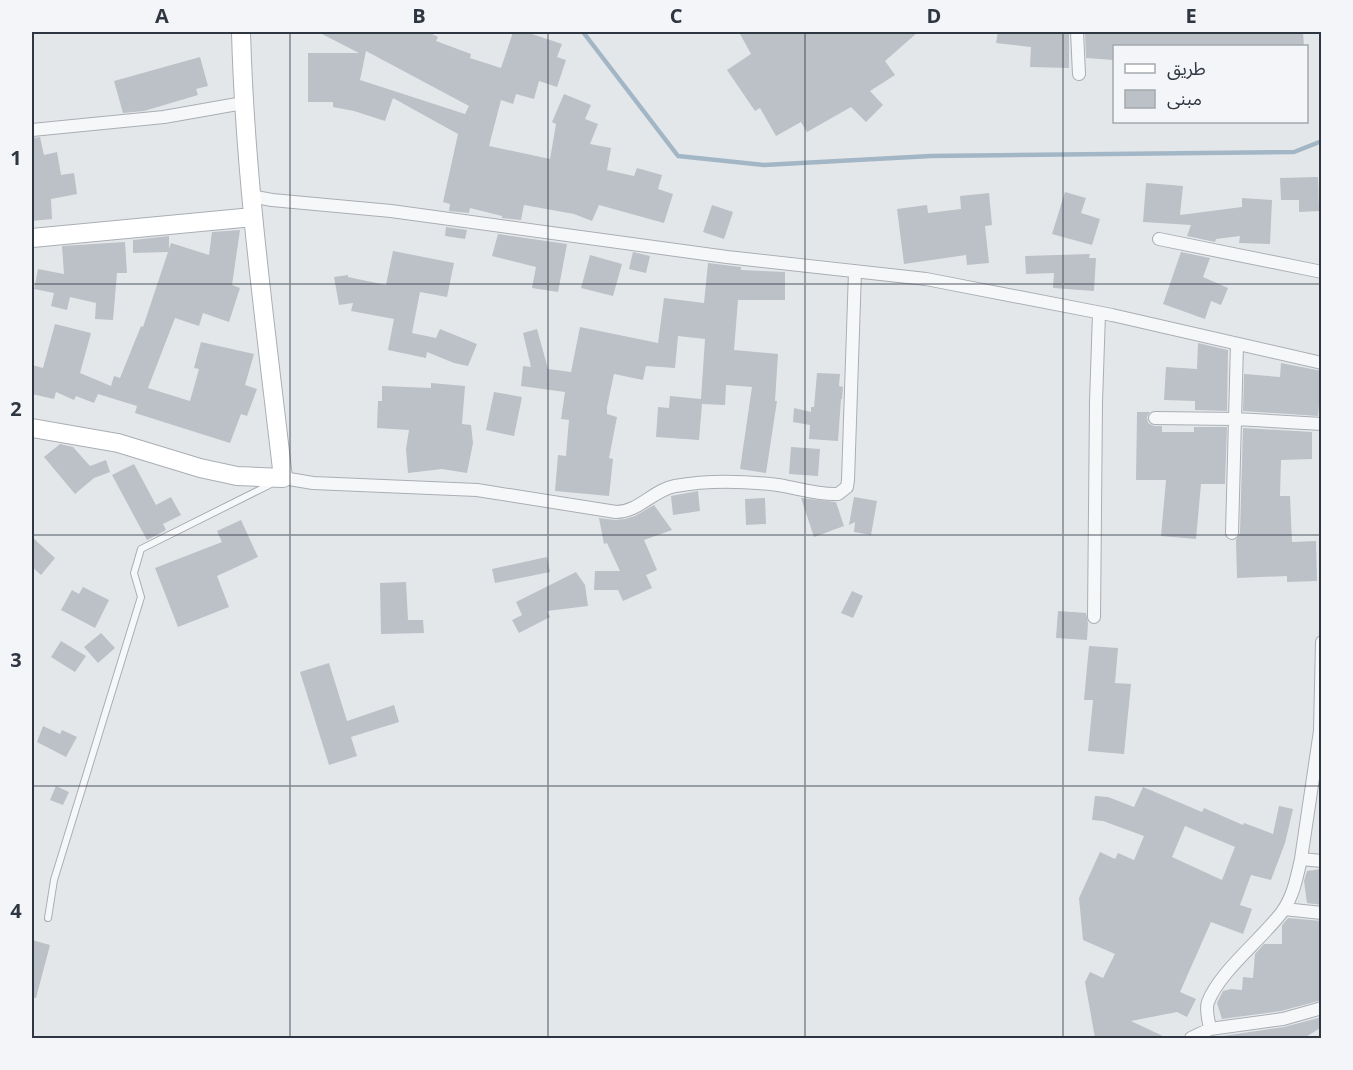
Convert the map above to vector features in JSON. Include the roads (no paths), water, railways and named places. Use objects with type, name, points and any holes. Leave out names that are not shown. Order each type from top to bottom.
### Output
[{"type":"main road","points":[[32,428],[118,443],[200,468],[237,476],[283,478],[251,196],[243,103],[241,32]]},
{"type":"main road","points":[[32,238],[253,217]]},
{"type":"street","points":[[1077,32],[1079,74]]},
{"type":"street","points":[[32,130],[164,117],[243,103]]},
{"type":"street","points":[[251,196],[391,211],[727,257],[926,279],[1100,313],[1322,363]]},
{"type":"street","points":[[1159,239],[1322,272]]},
{"type":"street","points":[[283,478],[313,483],[477,490],[616,512],[627,512],[674,486],[722,482],[774,485],[838,494],[846,487],[848,480],[855,271]]},
{"type":"street","points":[[1094,617],[1096,402],[1100,313]]},
{"type":"street","points":[[1232,533],[1237,344]]},
{"type":"street","points":[[1155,418],[1236,419],[1322,424]]},
{"type":"street","points":[[1210,1029],[1207,1010],[1213,993],[1284,909],[1294,886],[1301,860],[1320,731],[1322,642]]},
{"type":"street","points":[[1301,860],[1322,861]]},
{"type":"street","points":[[1284,909],[1322,913]]},
{"type":"street","points":[[1191,1038],[1210,1029],[1283,1019],[1322,1008]]},
{"type":"lane","points":[[48,918],[57,869],[141,597],[134,573],[141,549],[283,478]]},
{"type":"waterway","points":[[583,32],[678,156],[764,165],[931,156],[1294,152],[1322,141]]}]
